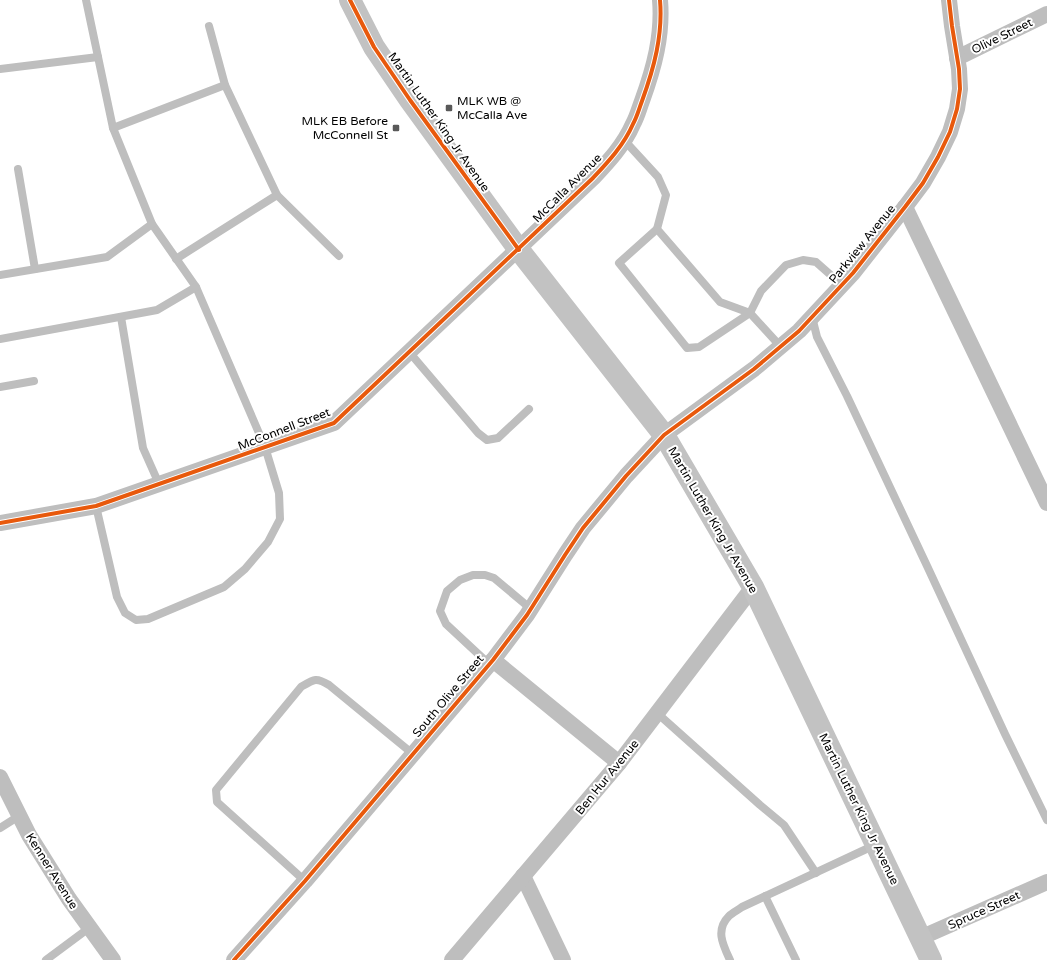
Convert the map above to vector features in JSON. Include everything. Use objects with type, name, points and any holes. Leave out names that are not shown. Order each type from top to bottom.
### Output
[{"type":"main road","name":"Martin Luther King Jr Avenue","points":[[350,0],[378,54],[414,106],[519,250],[664,435],[753,587],[931,960]]},
{"type":"street","name":"McCalla Avenue","points":[[519,250],[593,178],[614,155],[633,125],[647,87],[654,62],[660,32],[660,0]]},
{"type":"street","name":"Parkview Avenue","points":[[664,435],[754,369],[799,331],[853,273],[923,183],[950,132],[957,109],[960,89],[959,69],[949,0]]},
{"type":"street","name":"Olive Street","points":[[957,58],[1047,14]]},
{"type":"street","name":"Parkview Avenue","points":[[905,207],[1047,503]]},
{"type":"street","name":"McConnell Street","points":[[0,523],[96,506],[334,423],[519,250]]},
{"type":"street","name":"South Olive Street","points":[[234,960],[305,881],[491,662],[531,609],[583,528],[626,476],[664,435]]},
{"type":"street","name":"Ben Hur Avenue","points":[[452,960],[619,763],[753,587]]},
{"type":"street","points":[[491,662],[619,763]]},
{"type":"street","name":"Kenner Avenue","points":[[0,777],[29,835],[48,867],[68,899],[113,960]]},
{"type":"street","points":[[523,876],[563,960]]},
{"type":"street","name":"Spruce Street","points":[[920,938],[1047,882]]},
{"type":"lane","points":[[86,0],[113,128],[152,224],[196,287],[265,447],[279,493],[280,519],[268,542],[245,569],[224,587],[148,619],[136,620],[124,613],[117,597],[96,506]]},
{"type":"lane","points":[[209,26],[225,85],[277,195],[339,256]]},
{"type":"lane","points":[[0,69],[98,57]]},
{"type":"lane","points":[[113,128],[225,85]]},
{"type":"lane","points":[[624,140],[658,177],[666,195],[657,229],[619,263],[687,348],[698,346],[750,313],[761,291],[786,265],[803,260],[816,262],[842,284]]},
{"type":"lane","points":[[18,169],[35,269]]},
{"type":"lane","points":[[176,258],[277,195]]},
{"type":"lane","points":[[0,275],[107,257],[152,224]]},
{"type":"lane","points":[[657,229],[720,302],[750,313],[781,347]]},
{"type":"lane","points":[[0,339],[157,310],[196,287]]},
{"type":"lane","points":[[121,317],[143,448],[159,484]]},
{"type":"lane","points":[[812,317],[817,337],[1047,820]]},
{"type":"lane","points":[[410,352],[486,440],[498,438],[529,409]]},
{"type":"lane","points":[[0,387],[34,381]]},
{"type":"lane","points":[[491,662],[446,624],[440,611],[447,591],[460,580],[473,575],[485,575],[494,578],[531,609]]},
{"type":"lane","points":[[305,881],[216,802],[216,790],[301,687],[313,680],[321,680],[413,754]]},
{"type":"lane","points":[[657,713],[784,825],[816,873]]},
{"type":"lane","points":[[0,828],[19,816]]},
{"type":"lane","points":[[730,960],[722,943],[722,928],[729,916],[742,907],[876,845]]},
{"type":"lane","points":[[765,896],[796,960]]},
{"type":"lane","points":[[46,960],[89,928]]},
{"type":"cycle path","points":[[350,0],[374,47],[410,100],[519,250]]},
{"type":"cycle path","points":[[0,523],[96,506],[334,423],[593,178],[615,153],[636,119],[650,76],[659,39],[661,13],[660,0]]},
{"type":"cycle path","points":[[234,960],[305,881],[493,660],[527,615],[583,528],[626,476],[664,435],[754,369],[799,331],[853,273],[923,183],[950,132],[957,109],[960,89],[959,69],[949,0]]},
{"type":"place","name":"MLK WB @ McCalla Ave","points":[[449,108]]},
{"type":"place","name":"MLK EB Before McConnell St","points":[[396,128]]}]
